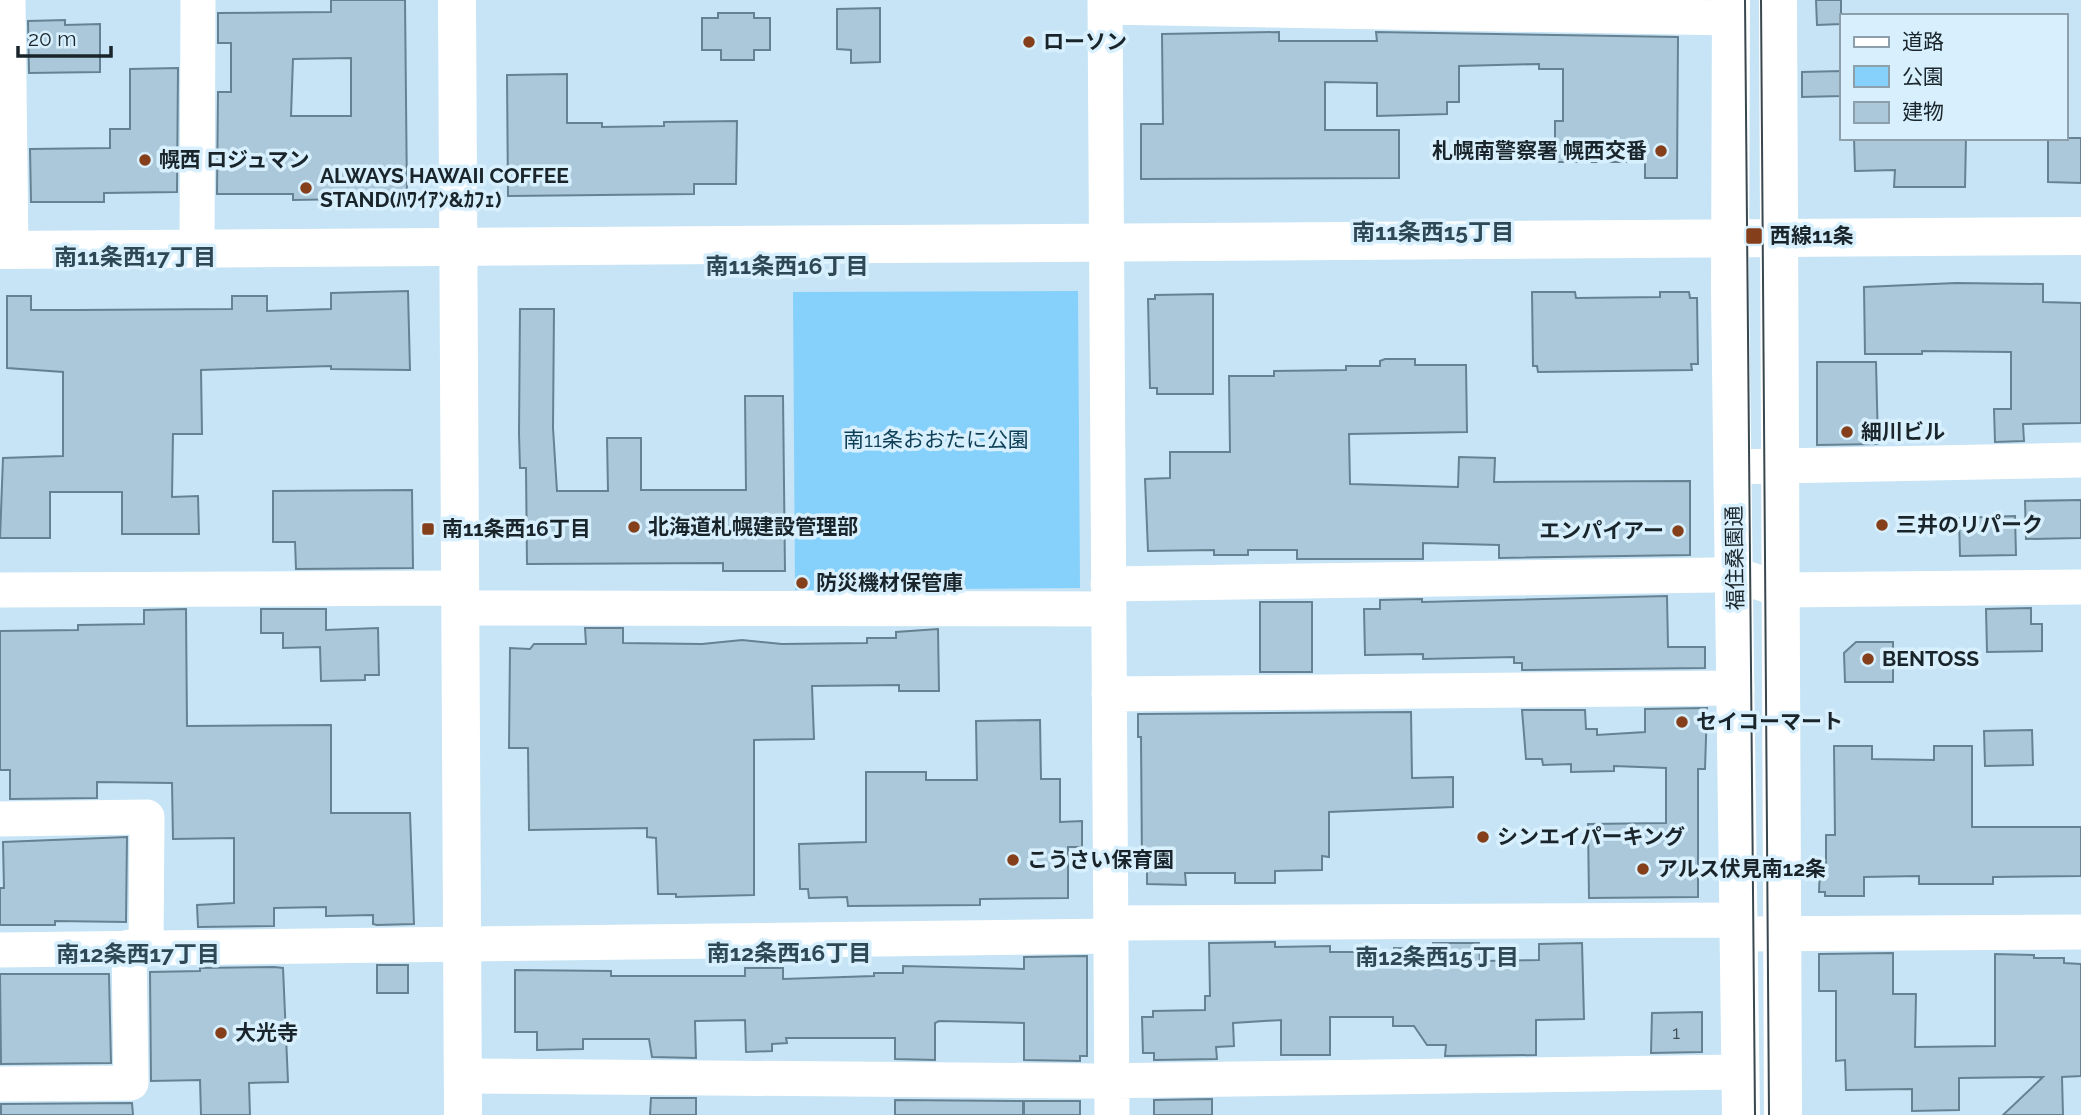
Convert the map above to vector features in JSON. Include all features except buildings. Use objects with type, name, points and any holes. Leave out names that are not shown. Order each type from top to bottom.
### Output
[{"type":"street","points":[[8,0],[5,250],[2081,236]]},
{"type":"street","points":[[197,249],[198,0]]},
{"type":"street","points":[[457,0],[463,1115]]},
{"type":"street","points":[[1778,0],[1783,1115]]},
{"type":"street","points":[[1112,1115],[1105,3],[1731,9]]},
{"type":"street","name":"福住桑園通","points":[[1731,9],[1730,239],[1741,1115]]},
{"type":"street","points":[[1733,467],[2081,460]]},
{"type":"street","points":[[0,590],[460,598],[1109,597],[1736,575],[1782,590],[2081,587]]},
{"type":"street","points":[[1109,694],[1737,688]]},
{"type":"street","points":[[0,819],[147,817],[131,1083],[0,1084]]},
{"type":"street","points":[[0,950],[462,944],[1111,930],[1738,927],[1781,934],[2081,932]]},
{"type":"street","points":[[463,1076],[1112,1081],[1740,1072]]},
{"type":"green space","name":"南11条おおたに公園","points":[[1078,291],[1080,588],[795,590],[793,292]]},
{"type":"tram line","points":[[1745,0],[1755,1115]]},
{"type":"tram line","points":[[1761,0],[1769,1115]]},
{"type":"place","name":"ローソン","points":[[1029,42]]},
{"type":"place","name":"札幌南警察署 幌西交番","points":[[1661,151]]},
{"type":"place","name":"幌西 ロジュマン","points":[[145,160]]},
{"type":"place","name":"ALWAYS HAWAII COFFEE STAND(ﾊﾜｲｱﾝ&ｶﾌｪ)","points":[[306,188]]},
{"type":"place","name":"西線11条","points":[[1754,236]]},
{"type":"place","name":"細川ビル","points":[[1847,432]]},
{"type":"place","name":"三井のリパーク","points":[[1882,525]]},
{"type":"place","name":"北海道札幌建設管理部","points":[[634,527]]},
{"type":"place","name":"南11条西16丁目","points":[[428,529]]},
{"type":"place","name":"エンパイアー","points":[[1678,531]]},
{"type":"place","name":"防災機材保管庫","points":[[802,583]]},
{"type":"place","name":"BENTOSS","points":[[1868,659]]},
{"type":"place","name":"セイコーマート","points":[[1682,722]]},
{"type":"place","name":"シンエイパーキング","points":[[1483,837]]},
{"type":"place","name":"こうさい保育園","points":[[1013,860]]},
{"type":"place","name":"アルス伏見南12条","points":[[1643,869]]},
{"type":"place","name":"大光寺","points":[[221,1033]]},
{"type":"district","name":"南11条西15丁目","points":[[1433,232]]},
{"type":"district","name":"南11条西17丁目","points":[[135,257]]},
{"type":"district","name":"南11条西16丁目","points":[[787,266]]},
{"type":"district","name":"南12条西16丁目","points":[[789,953]]},
{"type":"district","name":"南12条西17丁目","points":[[138,954]]},
{"type":"district","name":"南12条西15丁目","points":[[1437,957]]}]
